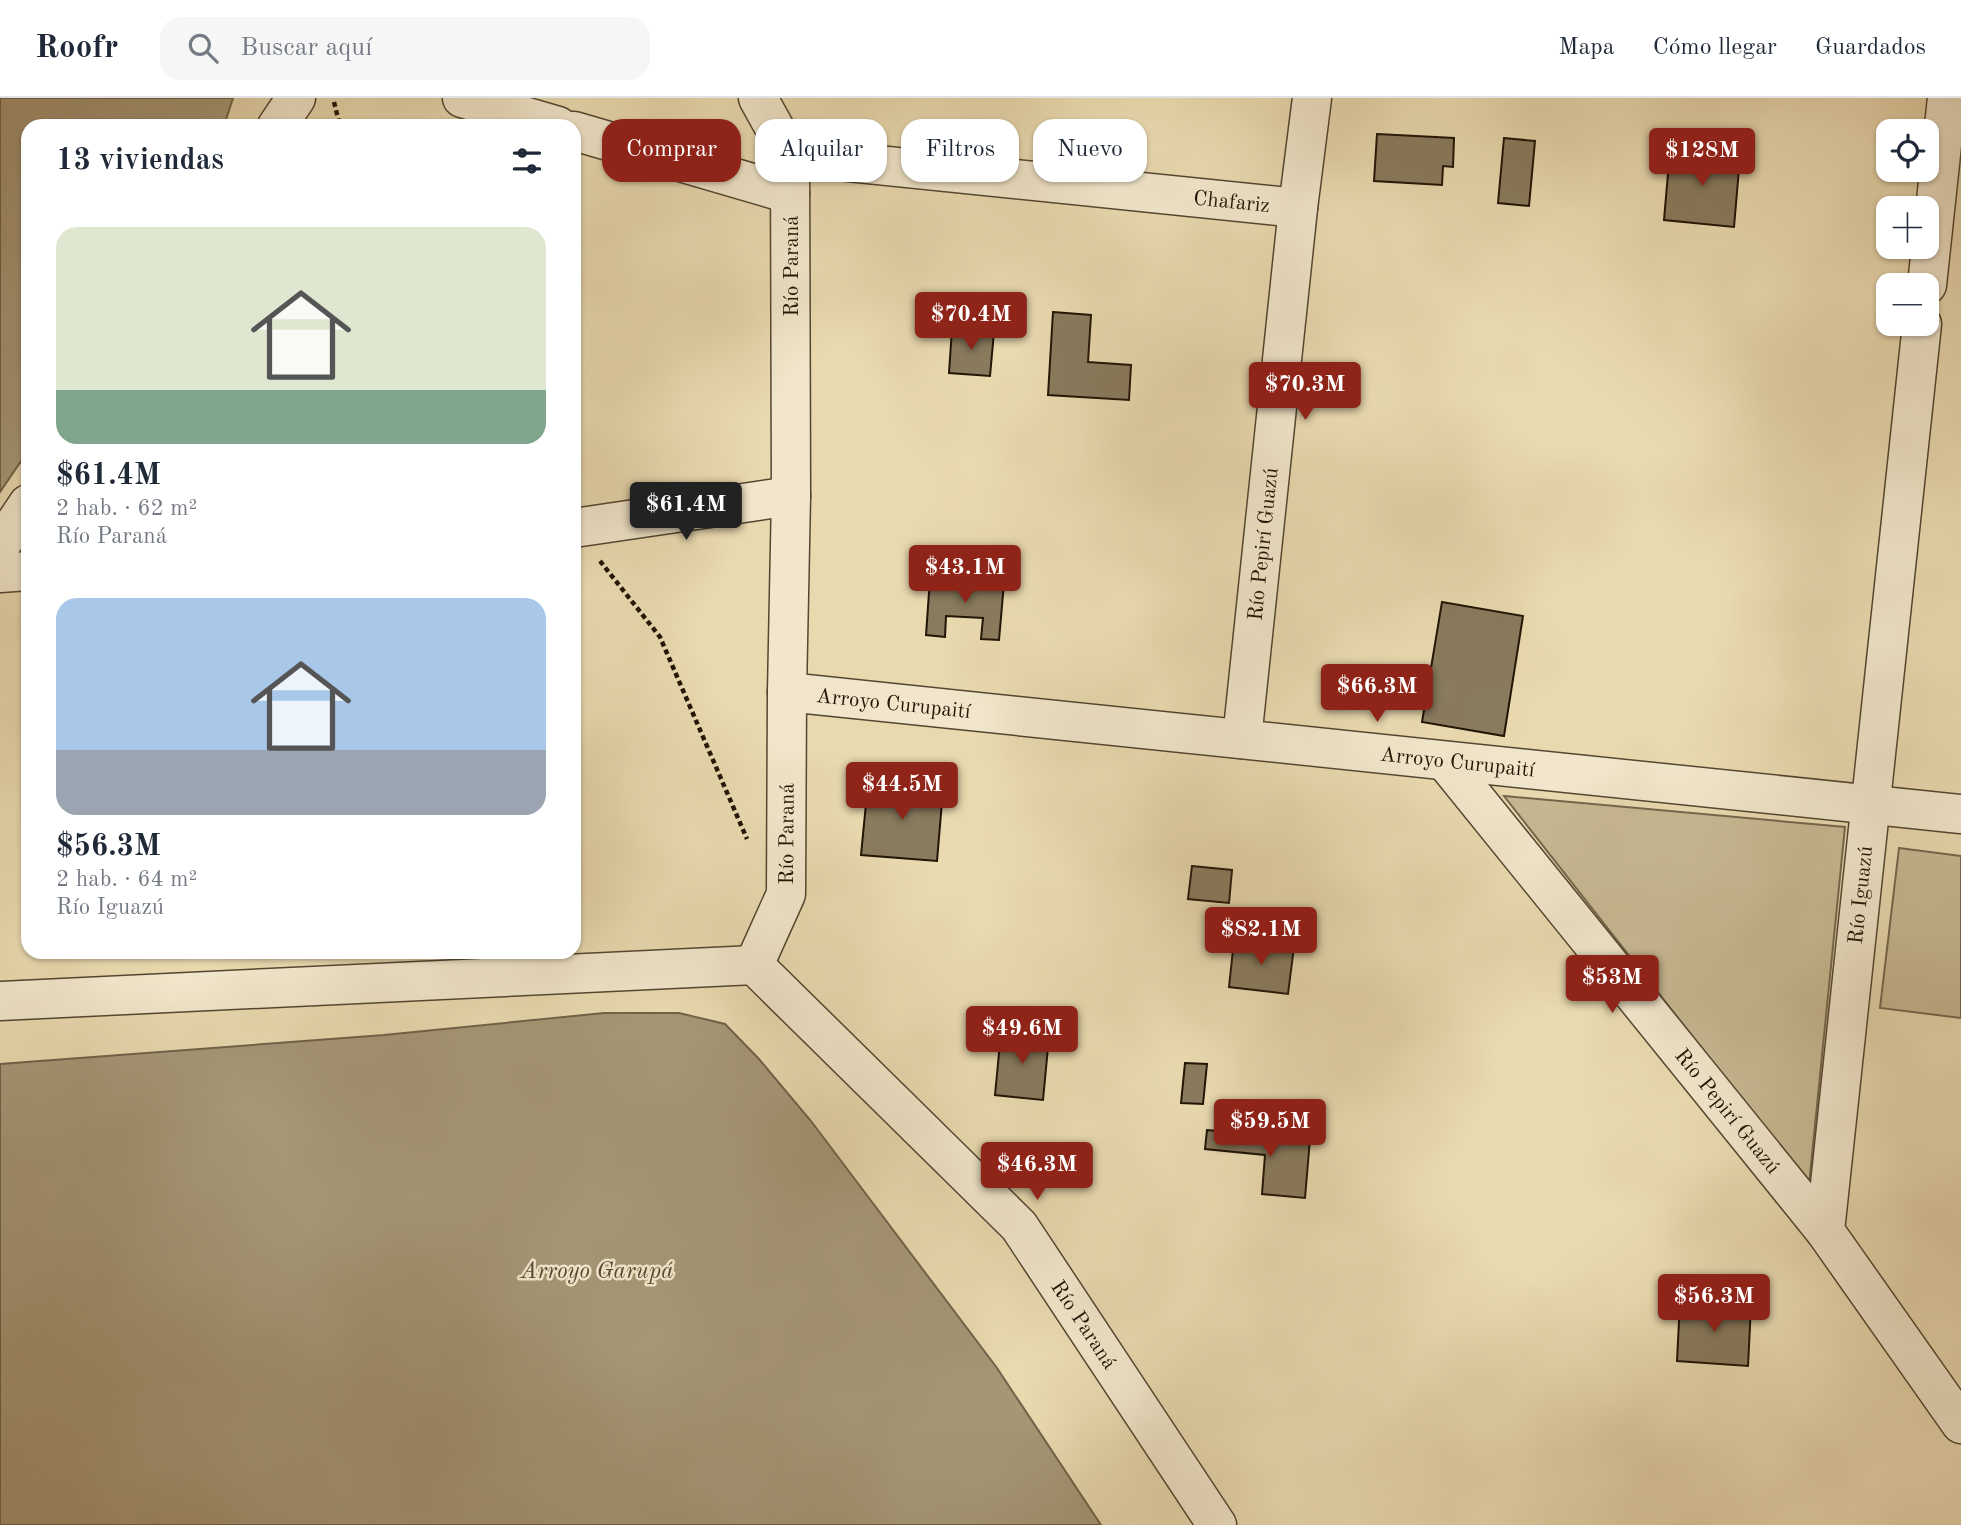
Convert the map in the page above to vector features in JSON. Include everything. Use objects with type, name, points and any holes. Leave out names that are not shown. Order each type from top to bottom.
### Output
[{"type":"street","points":[[282,119],[296,98]]},
{"type":"street","points":[[462,98],[534,119]]},
{"type":"street","name":"Río Paraná","points":[[758,98],[770,119]]},
{"type":"street","name":"Río Pepirí Guazú","points":[[1242,739],[1312,98]]},
{"type":"street","points":[[1928,273],[1947,98]]},
{"type":"street","points":[[581,133],[790,194]]},
{"type":"street","name":"Chafariz","points":[[887,166],[1298,208]]},
{"type":"street","name":"Río Paraná","points":[[790,182],[792,496],[786,894],[754,965],[1019,1226],[1217,1525]]},
{"type":"street","name":"Río Iguazú","points":[[1825,1231],[1921,336]]},
{"type":"street","points":[[581,527],[792,496]]},
{"type":"street","points":[[0,546],[21,514]]},
{"type":"street","points":[[0,573],[21,572]]},
{"type":"street","name":"Arroyo Curupaití","points":[[787,692],[1961,814]]},
{"type":"street","name":"Río Pepirí Guazú","points":[[1445,761],[1825,1231]]},
{"type":"street","points":[[0,1001],[754,965]]},
{"type":"street","points":[[1825,1231],[1961,1424]]},
{"type":"path","points":[[333,98],[338,119]]},
{"type":"path","points":[[581,537],[660,637],[751,848]]},
{"type":"shaded area","points":[[1504,796],[1845,827],[1809,1185]]},
{"type":"shaded area","points":[[1899,848],[1961,856],[1961,1018],[1880,1008]]},
{"type":"water","points":[[0,98],[233,98],[226,119],[21,119],[21,461],[0,492]]},
{"type":"water","name":"Arroyo Garupá","points":[[604,1013],[679,1013],[725,1024],[759,1059],[811,1121],[997,1368],[1101,1525],[0,1525],[0,1064],[384,1035]]},
{"type":"building","points":[[1377,134],[1454,138],[1453,167],[1443,166],[1442,185],[1374,181]]},
{"type":"building","points":[[1504,138],[1535,141],[1529,206],[1498,203]]},
{"type":"building","points":[[1670,150],[1740,157],[1734,227],[1664,220]]},
{"type":"building","points":[[1053,312],[1091,315],[1088,362],[1131,365],[1129,400],[1048,395]]},
{"type":"building","points":[[952,329],[994,332],[990,376],[949,373]]},
{"type":"building","points":[[930,578],[1004,583],[999,640],[981,639],[983,618],[946,616],[945,637],[926,635]]},
{"type":"building","points":[[1442,602],[1523,616],[1504,736],[1422,722]]},
{"type":"building","points":[[868,783],[943,790],[937,861],[861,855]]},
{"type":"building","points":[[1192,866],[1232,870],[1229,903],[1188,899]]},
{"type":"building","points":[[1234,940],[1294,947],[1288,994],[1229,987]]},
{"type":"building","points":[[1001,1032],[1049,1037],[1043,1100],[995,1095]]},
{"type":"building","points":[[1185,1063],[1207,1064],[1203,1104],[1181,1103]]},
{"type":"building","points":[[1207,1130],[1310,1139],[1305,1198],[1262,1194],[1265,1155],[1205,1149]]},
{"type":"building","points":[[1680,1301],[1751,1306],[1748,1366],[1677,1361]]}]
